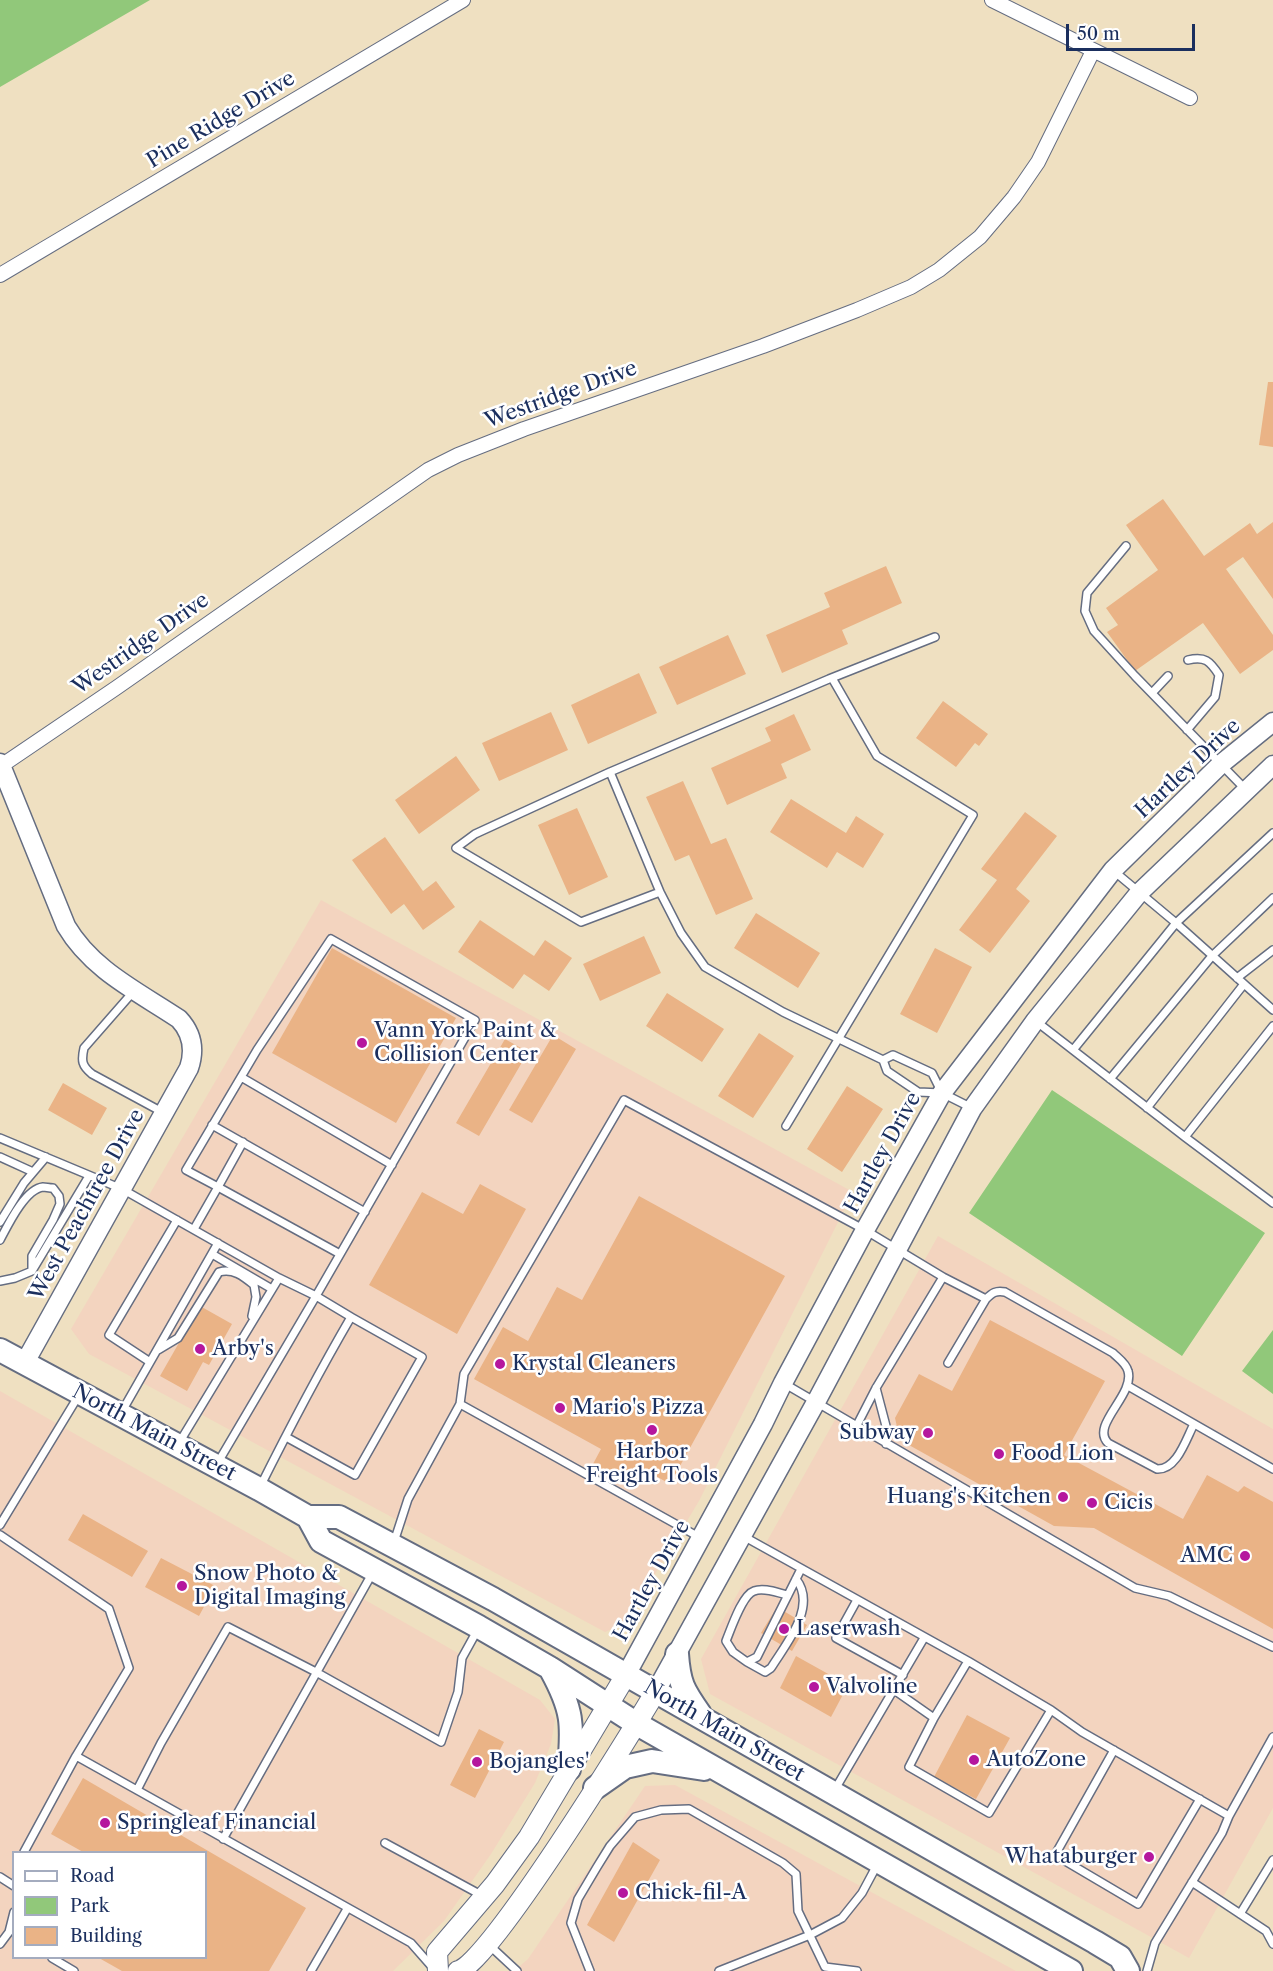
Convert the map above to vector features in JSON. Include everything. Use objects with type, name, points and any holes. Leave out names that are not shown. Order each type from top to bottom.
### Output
[{"type":"main road","name":"North Main Street","points":[[0,1350],[308,1517],[339,1517],[493,1599],[1103,1947],[1120,1957],[1128,1971]]},
{"type":"main road","name":"North Main Street","points":[[308,1517],[321,1541],[479,1627],[550,1668],[637,1724],[1071,1971]]},
{"type":"main road","points":[[368,1566],[393,1545]]},
{"type":"main road","points":[[677,1654],[678,1676],[683,1690],[702,1718]]},
{"type":"main road","points":[[550,1668],[562,1689],[572,1727],[569,1768]]},
{"type":"main road","points":[[437,1971],[437,1952],[484,1897],[529,1837],[626,1675]]},
{"type":"main road","points":[[458,1971],[464,1970],[488,1944],[527,1893],[656,1691]]},
{"type":"main road","points":[[595,1788],[625,1767],[652,1761],[675,1763],[723,1773]]},
{"type":"street","name":"Pine Ridge Drive","points":[[0,275],[463,0]]},
{"type":"street","points":[[992,0],[1190,99]]},
{"type":"street","name":"Westridge Drive","points":[[1,764],[116,688],[428,470],[458,455],[524,429],[763,346],[856,310],[910,286],[939,270],[980,237],[1014,197],[1038,162],[1094,51]]},
{"type":"street","name":"Hartley Drive","points":[[626,1675],[942,1093],[1113,870],[1221,764],[1273,722]]},
{"type":"street","points":[[1,764],[66,926],[73,938],[104,970],[134,990]]},
{"type":"street","points":[[656,1691],[816,1402],[972,1108],[1035,1021],[1139,893],[1273,765]]},
{"type":"street","name":"West Peachtree Drive","points":[[24,1364],[192,1060],[192,1042],[185,1026],[179,1019],[134,990]]},
{"type":"lane","points":[[1126,546],[1087,592],[1085,611],[1094,631],[1246,790]]},
{"type":"lane","points":[[660,892],[581,922],[456,848],[475,834],[610,772],[935,637]]},
{"type":"lane","points":[[1187,730],[1215,697],[1219,675],[1210,663],[1198,657],[1188,660]]},
{"type":"lane","points":[[1152,693],[1168,676]]},
{"type":"lane","points":[[786,1125],[973,815],[877,756],[832,678]]},
{"type":"lane","points":[[610,772],[660,892],[681,933],[705,968],[783,1012],[883,1060],[887,1071],[918,1092],[942,1093],[972,1108]]},
{"type":"lane","points":[[1073,1050],[1176,923],[1273,833]]},
{"type":"lane","points":[[1113,870],[1273,1010]]},
{"type":"lane","points":[[1110,1079],[1212,956],[1273,898]]},
{"type":"lane","points":[[216,1466],[392,1166],[475,1020],[331,939],[256,1050],[186,1170],[340,1254]]},
{"type":"lane","points":[[1237,978],[1273,950]]},
{"type":"lane","points":[[1147,1108],[1244,984]]},
{"type":"lane","points":[[134,990],[84,1048],[81,1060],[84,1068],[92,1074],[164,1114]]},
{"type":"lane","points":[[1035,1021],[1273,1203]]},
{"type":"lane","points":[[1185,1137],[1273,1026]]},
{"type":"lane","points":[[883,1060],[893,1055],[932,1073],[942,1093]]},
{"type":"lane","points":[[241,1077],[392,1166]]},
{"type":"lane","points":[[393,1545],[408,1499],[460,1404],[464,1374],[624,1100],[866,1230],[943,1277],[986,1299]]},
{"type":"lane","points":[[212,1125],[365,1212]]},
{"type":"lane","points":[[0,1138],[122,1189],[422,1357],[356,1475],[285,1437]]},
{"type":"lane","points":[[194,1229],[243,1142]]},
{"type":"lane","points":[[0,1157],[33,1172]]},
{"type":"lane","points":[[0,1222],[33,1172],[46,1157]]},
{"type":"lane","points":[[0,1281],[15,1278],[32,1270],[89,1176]]},
{"type":"lane","points":[[0,1240],[28,1195],[41,1187],[53,1188],[59,1196],[60,1204],[32,1256],[32,1270]]},
{"type":"lane","points":[[150,1362],[109,1335],[177,1220]]},
{"type":"lane","points":[[120,1415],[218,1243]]},
{"type":"lane","points":[[212,1254],[272,1289]]},
{"type":"lane","points":[[157,1351],[178,1338],[219,1272],[225,1270],[234,1271],[254,1286],[256,1297],[250,1324]]},
{"type":"lane","points":[[856,1427],[876,1388],[943,1277]]},
{"type":"lane","points":[[177,1445],[279,1278]]},
{"type":"lane","points":[[948,1363],[986,1299],[993,1293],[1005,1292],[1113,1353],[1126,1366],[1128,1386],[1103,1429],[1103,1435],[1108,1443],[1162,1470],[1173,1463],[1194,1424]]},
{"type":"lane","points":[[259,1489],[351,1317]]},
{"type":"lane","points":[[783,1383],[1135,1588],[1169,1596],[1273,1647]]},
{"type":"lane","points":[[1128,1386],[1273,1468]]},
{"type":"lane","points":[[876,1388],[886,1426],[886,1444]]},
{"type":"lane","points":[[0,1525],[80,1393]]},
{"type":"lane","points":[[460,1404],[701,1539]]},
{"type":"lane","points":[[0,1535],[109,1609],[129,1668],[76,1756],[25,1851]]},
{"type":"lane","points":[[743,1536],[968,1661],[1051,1710],[1082,1732],[1229,1816]]},
{"type":"lane","points":[[224,1839],[316,1672],[368,1566]]},
{"type":"lane","points":[[747,1662],[757,1657],[801,1569]]},
{"type":"lane","points":[[788,1595],[768,1590],[754,1591],[745,1598],[726,1641],[733,1652],[765,1672],[771,1668],[800,1621],[803,1608],[801,1586],[796,1579]]},
{"type":"lane","points":[[857,1600],[836,1638],[903,1675]]},
{"type":"lane","points":[[137,1790],[161,1743],[228,1627],[316,1672],[441,1742],[458,1690],[462,1658],[479,1627]]},
{"type":"lane","points":[[833,1793],[924,1638]]},
{"type":"lane","points":[[968,1661],[934,1718],[909,1767],[989,1813],[1051,1710]]},
{"type":"lane","points":[[894,1690],[934,1718]]},
{"type":"lane","points":[[1147,1971],[1155,1943],[1222,1833],[1273,1737]]},
{"type":"lane","points":[[1114,1750],[1055,1855],[1138,1904],[1200,1799]]},
{"type":"lane","points":[[76,1756],[346,1909],[411,1943],[437,1971]]},
{"type":"lane","points":[[590,1971],[571,1923],[578,1899],[597,1867],[634,1817],[661,1810],[689,1809],[783,1863],[796,1874],[798,1911],[825,1969],[857,1971]]},
{"type":"lane","points":[[385,1842],[484,1897]]},
{"type":"lane","points":[[1240,1914],[1273,1860]]},
{"type":"lane","points":[[719,1971],[810,1935],[842,1918],[861,1893],[878,1863]]},
{"type":"lane","points":[[1192,1882],[1266,1932],[1273,1944]]},
{"type":"lane","points":[[311,1971],[346,1909]]},
{"type":"lane","points":[[0,1944],[11,1933]]},
{"type":"lane","points":[[488,1944],[517,1971]]},
{"type":"lane","points":[[54,1959],[74,1971]]},
{"type":"shaded area","points":[[321,900],[853,1192],[699,1501],[625,1624],[605,1632],[89,1354],[71,1329]]},
{"type":"shaded area","points":[[938,1236],[1273,1429],[1273,1808],[1189,1958],[710,1694],[701,1659]]},
{"type":"shaded area","points":[[0,1391],[540,1700],[555,1719],[551,1744],[535,1783],[491,1854],[444,1921],[393,1971],[0,1971]]},
{"type":"shaded area","points":[[675,1785],[1016,1971],[514,1971],[528,1959],[645,1786]]},
{"type":"green space","points":[[0,0],[150,0],[0,87]]},
{"type":"green space","points":[[1052,1090],[1265,1233],[1182,1356],[969,1213]]},
{"type":"green space","points":[[1273,1330],[1273,1394],[1242,1371]]},
{"type":"building","points":[[1268,382],[1273,382],[1273,447],[1259,445]]},
{"type":"building","points":[[1163,499],[1204,556],[1250,523],[1257,534],[1273,522],[1273,599],[1243,557],[1226,569],[1273,635],[1273,650],[1240,674],[1203,623],[1135,671],[1107,632],[1118,625],[1106,608],[1158,570],[1126,525]]},
{"type":"building","points":[[886,566],[902,603],[842,630],[848,644],[782,673],[766,635],[830,607],[824,593]]},
{"type":"building","points":[[728,635],[746,674],[677,705],[659,667]]},
{"type":"building","points":[[639,673],[657,713],[588,744],[571,705]]},
{"type":"building","points":[[943,701],[988,734],[979,746],[975,743],[956,767],[916,738]]},
{"type":"building","points":[[551,712],[568,750],[499,781],[482,743]]},
{"type":"building","points":[[794,714],[811,750],[781,764],[787,778],[727,805],[711,768],[771,741],[765,728]]},
{"type":"building","points":[[456,756],[480,790],[419,834],[395,800]]},
{"type":"building","points":[[683,781],[711,844],[726,838],[753,899],[716,915],[689,855],[675,861],[646,797]]},
{"type":"building","points":[[791,799],[846,833],[856,816],[884,834],[863,868],[837,852],[827,868],[770,832]]},
{"type":"building","points":[[577,808],[608,877],[569,895],[538,825]]},
{"type":"building","points":[[1025,812],[1057,836],[1016,889],[1030,901],[990,953],[959,930],[997,880],[981,869]]},
{"type":"building","points":[[385,837],[423,891],[436,881],[455,907],[423,930],[404,904],[391,914],[352,860]]},
{"type":"building","points":[[756,913],[820,953],[798,988],[734,948]]},
{"type":"building","points":[[480,920],[534,956],[545,940],[572,958],[549,991],[524,974],[513,989],[458,952]]},
{"type":"building","points":[[644,936],[661,973],[600,1001],[583,964]]},
{"type":"building","points":[[332,948],[456,1018],[396,1123],[272,1053]]},
{"type":"building","points":[[935,948],[972,967],[937,1033],[900,1014]]},
{"type":"building","points":[[667,993],[724,1029],[702,1062],[646,1026]]},
{"type":"building","points":[[759,1033],[794,1056],[753,1118],[718,1096]]},
{"type":"building","points":[[553,1035],[576,1049],[532,1123],[509,1110]]},
{"type":"building","points":[[505,1039],[528,1052],[479,1136],[456,1123]]},
{"type":"building","points":[[63,1083],[107,1108],[92,1135],[48,1110]]},
{"type":"building","points":[[847,1086],[883,1109],[842,1172],[807,1149]]},
{"type":"building","points":[[480,1184],[526,1209],[457,1334],[369,1285],[422,1192],[463,1214]]},
{"type":"building","points":[[639,1196],[785,1276],[670,1484],[645,1470],[636,1487],[593,1464],[601,1449],[474,1379],[503,1327],[528,1341],[557,1287],[582,1300]]},
{"type":"building","points":[[200,1306],[232,1324],[209,1365],[203,1362],[187,1391],[160,1376]]},
{"type":"building","points":[[990,1320],[1105,1381],[1064,1455],[1183,1519],[1207,1475],[1238,1492],[1244,1486],[1273,1502],[1273,1629],[1094,1528],[1054,1526],[900,1440],[895,1418],[919,1374],[952,1391]]},
{"type":"building","points":[[83,1514],[148,1551],[132,1577],[68,1540]]},
{"type":"building","points":[[161,1558],[215,1586],[199,1616],[145,1587]]},
{"type":"building","name":"Laserwash","points":[[777,1607],[807,1625],[792,1651],[761,1633]]},
{"type":"building","name":"Valvoline","points":[[796,1656],[848,1685],[831,1717],[780,1688]]},
{"type":"building","points":[[967,1715],[1010,1738],[976,1799],[934,1777]]},
{"type":"building","points":[[479,1729],[504,1742],[475,1798],[450,1785]]},
{"type":"building","points":[[83,1778],[306,1908],[269,1971],[122,1971],[101,1959],[207,1959],[207,1851],[81,1851],[51,1834]]},
{"type":"building","name":"Chick-fil-A","points":[[633,1842],[660,1860],[614,1942],[587,1925]]},
{"type":"place","name":"Vann York Paint & Collision Center","points":[[362,1043]]},
{"type":"place","name":"Arby's","points":[[200,1349]]},
{"type":"place","name":"Krystal Cleaners","points":[[500,1364]]},
{"type":"place","name":"Mario's Pizza","points":[[560,1408]]},
{"type":"place","name":"Harbor Freight Tools","points":[[652,1430]]},
{"type":"place","name":"Subway","points":[[928,1433]]},
{"type":"place","name":"Food Lion","points":[[999,1454]]},
{"type":"place","name":"Huang's Kitchen","points":[[1063,1497]]},
{"type":"place","name":"Cicis","points":[[1092,1503]]},
{"type":"place","name":"AMC","points":[[1245,1556]]},
{"type":"place","name":"Snow Photo & Digital Imaging","points":[[182,1586]]},
{"type":"place","name":"Laserwash","points":[[784,1629]]},
{"type":"place","name":"Valvoline","points":[[814,1687]]},
{"type":"place","name":"AutoZone","points":[[974,1760]]},
{"type":"place","name":"Bojangles'","points":[[477,1762]]},
{"type":"place","name":"Springleaf Financial","points":[[105,1823]]},
{"type":"place","name":"Whataburger","points":[[1149,1857]]},
{"type":"place","name":"Chick-fil-A","points":[[623,1893]]}]
